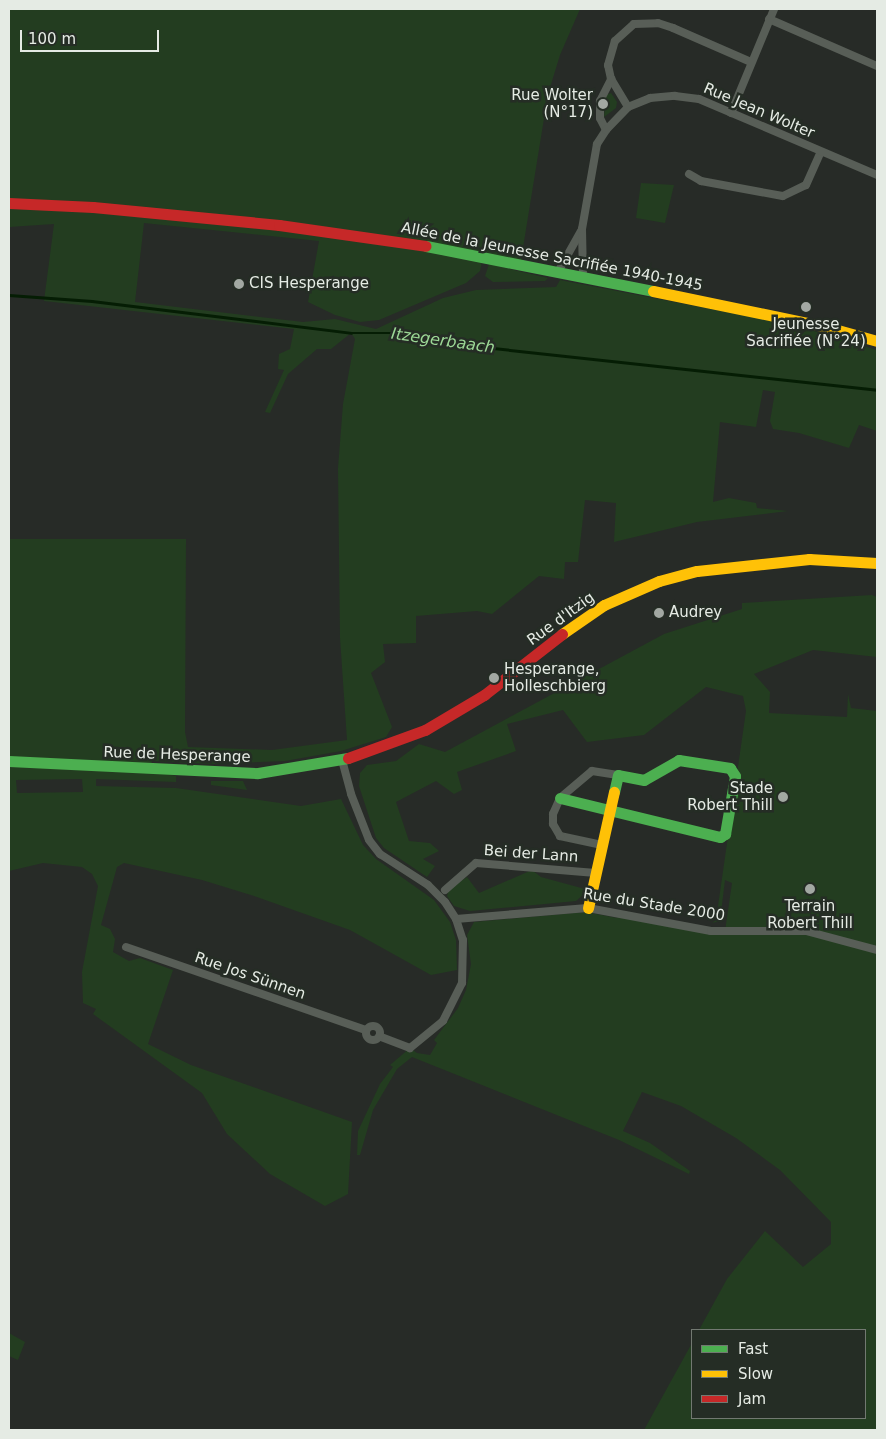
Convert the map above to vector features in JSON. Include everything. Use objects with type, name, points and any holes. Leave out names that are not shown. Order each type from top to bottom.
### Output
[{"type":"main road","name":"Allée de la Jeunesse Sacrifiée 1940-1945","points":[[9,203],[93,207],[279,225],[449,249],[827,327],[877,341]]},
{"type":"main road","name":"Rue d'Itzig","points":[[342,760],[395,743],[446,718],[506,678],[582,619],[621,596],[659,581],[697,571],[809,559],[877,562]]},
{"type":"main road","name":"Rue de Hesperange","points":[[9,762],[249,773],[285,771],[342,760]]},
{"type":"main road","points":[[560,798],[610,810],[720,837],[725,834],[735,776],[730,768],[679,760],[644,780],[618,776],[610,810],[602,845],[588,908]]},
{"type":"street","points":[[731,113],[774,9]]},
{"type":"street","points":[[769,19],[877,66]]},
{"type":"street","points":[[628,107],[610,79],[608,65],[610,51],[621,34],[634,24],[658,23],[751,62]]},
{"type":"street","points":[[606,130],[600,118],[600,101],[610,79]]},
{"type":"street","name":"Rue Jean Wolter","points":[[583,277],[582,229],[592,160],[606,130],[628,107],[650,98],[675,96],[699,99],[877,175]]},
{"type":"street","points":[[689,174],[701,181],[783,196],[806,185],[822,152]]},
{"type":"street","name":"Rue Jean Wolter","points":[[558,272],[582,229]]},
{"type":"street","points":[[342,760],[354,803],[369,840],[380,854],[428,884],[456,919]]},
{"type":"street","points":[[602,845],[560,836],[556,832],[553,814],[560,798],[592,771],[618,776]]},
{"type":"street","name":"Bei der Lann","points":[[445,890],[476,863],[596,873]]},
{"type":"street","name":"Rue du Stade 2000","points":[[456,919],[588,908],[711,931],[806,932],[877,950]]},
{"type":"street","name":"Rue Jos Sünnen","points":[[126,947],[366,1030],[375,1026],[379,1036],[410,1048],[443,1021],[462,983],[463,940],[456,919]]},
{"type":"green space","points":[[9,9],[580,9],[560,55],[548,94],[521,260],[484,252],[480,271],[466,283],[379,320],[360,322],[335,315],[308,302],[319,241],[144,223],[135,302],[303,322],[335,319],[376,329],[443,298],[476,290],[556,287],[560,280],[794,325],[877,350],[877,431],[859,425],[849,448],[799,433],[773,429],[770,421],[775,392],[763,390],[756,427],[720,422],[713,502],[729,498],[756,503],[757,508],[788,511],[697,522],[614,542],[616,503],[585,500],[578,562],[565,562],[564,579],[539,576],[492,614],[477,611],[416,616],[416,643],[383,644],[385,662],[371,673],[392,727],[386,737],[341,751],[285,761],[214,764],[152,761],[151,770],[176,776],[176,782],[96,779],[96,786],[176,788],[301,806],[341,799],[363,845],[376,859],[434,900],[450,922],[456,940],[457,970],[431,975],[350,930],[254,896],[202,880],[124,863],[117,867],[101,925],[110,929],[115,939],[113,952],[129,961],[140,958],[173,970],[148,1044],[191,1065],[352,1122],[348,1194],[325,1206],[270,1174],[227,1134],[202,1093],[93,1014],[96,1009],[83,1003],[82,972],[98,886],[92,874],[82,867],[43,863],[9,871],[9,539],[186,539],[185,732],[188,747],[272,750],[347,740],[340,638],[338,468],[343,404],[355,339],[351,333],[331,349],[317,349],[288,374],[270,413],[265,412],[284,370],[278,369],[279,354],[290,349],[294,329],[44,301],[54,224],[9,227]],"holes":[[[82,779],[83,792],[17,793],[16,780]]]},
{"type":"green space","points":[[611,93],[617,102],[616,108],[604,117],[606,95]]},
{"type":"green space","points":[[641,183],[674,185],[665,223],[636,218]]},
{"type":"green space","points":[[489,264],[548,278],[545,281],[493,282],[485,276]]},
{"type":"green space","points":[[872,595],[877,597],[877,657],[813,650],[754,674],[770,692],[769,713],[847,717],[848,694],[851,708],[877,711],[877,1430],[644,1430],[691,1345],[691,1419],[866,1419],[866,1329],[700,1329],[727,1279],[765,1231],[803,1267],[831,1244],[831,1222],[780,1170],[736,1138],[681,1106],[642,1092],[623,1131],[650,1143],[690,1171],[689,1174],[619,1140],[412,1057],[397,1069],[373,1110],[360,1155],[357,1155],[358,1131],[380,1084],[393,1067],[390,1065],[410,1048],[417,1053],[430,1055],[437,1043],[434,1040],[458,1008],[466,990],[471,964],[467,935],[474,922],[586,912],[617,918],[618,914],[725,931],[732,883],[725,880],[720,921],[712,923],[716,920],[746,711],[743,696],[706,687],[644,735],[587,742],[563,710],[507,724],[516,751],[457,772],[462,790],[454,794],[436,781],[396,802],[409,841],[430,843],[439,851],[423,859],[435,866],[427,877],[384,848],[376,838],[359,786],[360,773],[367,765],[396,761],[419,744],[445,752],[664,634],[742,609],[742,603]]},
{"type":"green space","points":[[211,781],[243,781],[247,790],[211,785]]},
{"type":"green space","points":[[532,870],[541,877],[585,889],[584,894],[576,901],[470,911],[454,906],[447,896],[449,889],[467,877],[479,893]]},
{"type":"green space","points":[[9,1333],[25,1342],[18,1360],[9,1356]]},
{"type":"waterway","name":"Itzegerbaach","points":[[9,295],[92,301],[351,333],[394,333],[413,339],[877,390]]},
{"type":"traffic: fast","points":[[426,246],[653,291]]},
{"type":"traffic: fast","points":[[9,761],[258,773],[348,758]]},
{"type":"traffic: fast","points":[[560,798],[720,837],[725,834],[735,776],[730,768],[679,760],[644,780],[618,775],[614,792]]},
{"type":"traffic: slow","points":[[653,291],[827,327],[877,341]]},
{"type":"traffic: slow","points":[[562,634],[604,605],[659,581],[697,571],[809,559],[877,563]]},
{"type":"traffic: slow","points":[[588,908],[614,792]]},
{"type":"traffic: jam","points":[[9,203],[93,207],[279,225],[426,246]]},
{"type":"traffic: jam","points":[[348,758],[425,730],[484,695],[562,634]]},
{"type":"place","name":"Rue Wolter (N°17)","points":[[603,104]]},
{"type":"place","name":"CIS Hesperange","points":[[239,284]]},
{"type":"place","name":"Jeunesse Sacrifiée (N°24)","points":[[806,307]]},
{"type":"place","name":"Audrey","points":[[659,613]]},
{"type":"place","name":"Hesperange, Holleschbierg","points":[[494,678]]},
{"type":"place","name":"Stade Robert Thill","points":[[783,797]]},
{"type":"place","name":"Terrain Robert Thill","points":[[810,889]]}]
